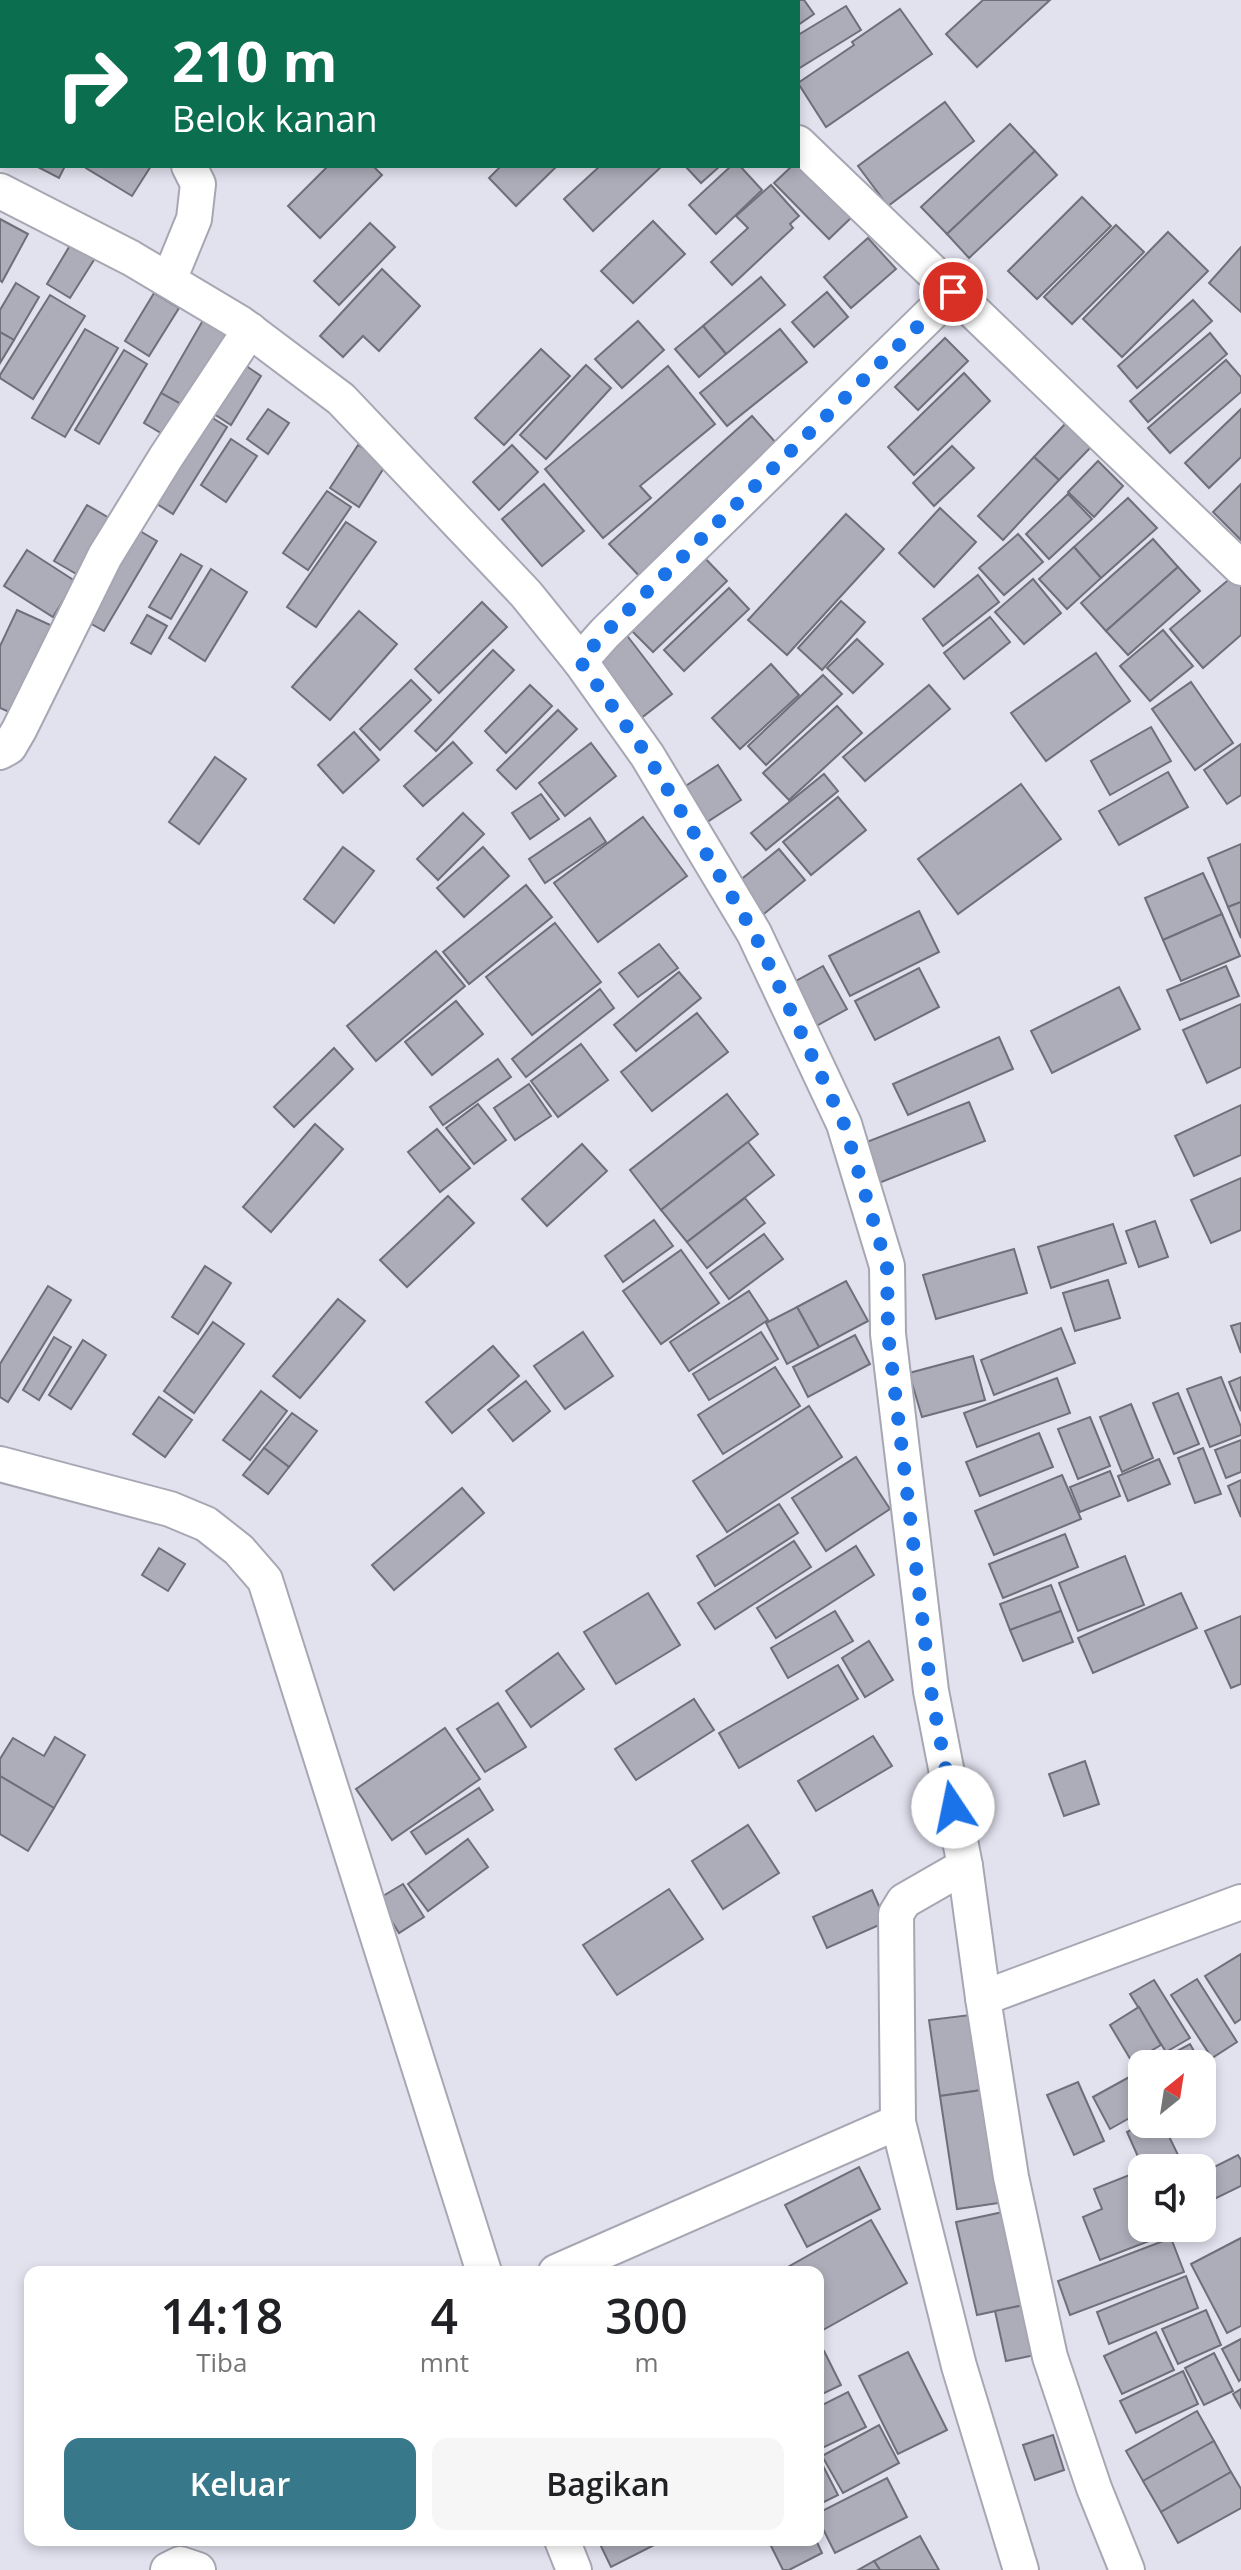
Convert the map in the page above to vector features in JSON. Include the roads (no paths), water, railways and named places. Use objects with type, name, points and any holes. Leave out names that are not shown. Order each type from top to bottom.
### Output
[{"type":"street","points":[[800,145],[1241,568]]},
{"type":"street","points":[[169,280],[194,219],[198,184],[190,168]]},
{"type":"street","points":[[0,191],[169,280],[250,330],[341,399],[526,594],[580,661],[647,755],[754,933],[844,1124],[887,1266],[888,1334],[931,1691],[965,1866],[1011,2177],[1050,2357],[1094,2488],[1127,2570]]},
{"type":"street","points":[[580,661],[953,292]]},
{"type":"street","points":[[0,752],[9,747],[19,730],[105,556],[250,330]]},
{"type":"street","points":[[0,1464],[170,1509],[206,1524],[239,1550],[265,1580],[482,2266]]},
{"type":"street","points":[[965,1866],[904,1901],[896,1914],[898,2122],[959,2366],[1021,2570]]},
{"type":"street","points":[[983,1998],[1241,1902]]},
{"type":"street","points":[[570,2266],[898,2122]]},
{"type":"street","points":[[564,2546],[574,2570]]},
{"type":"street","points":[[168,2570],[180,2564],[198,2570]]}]
